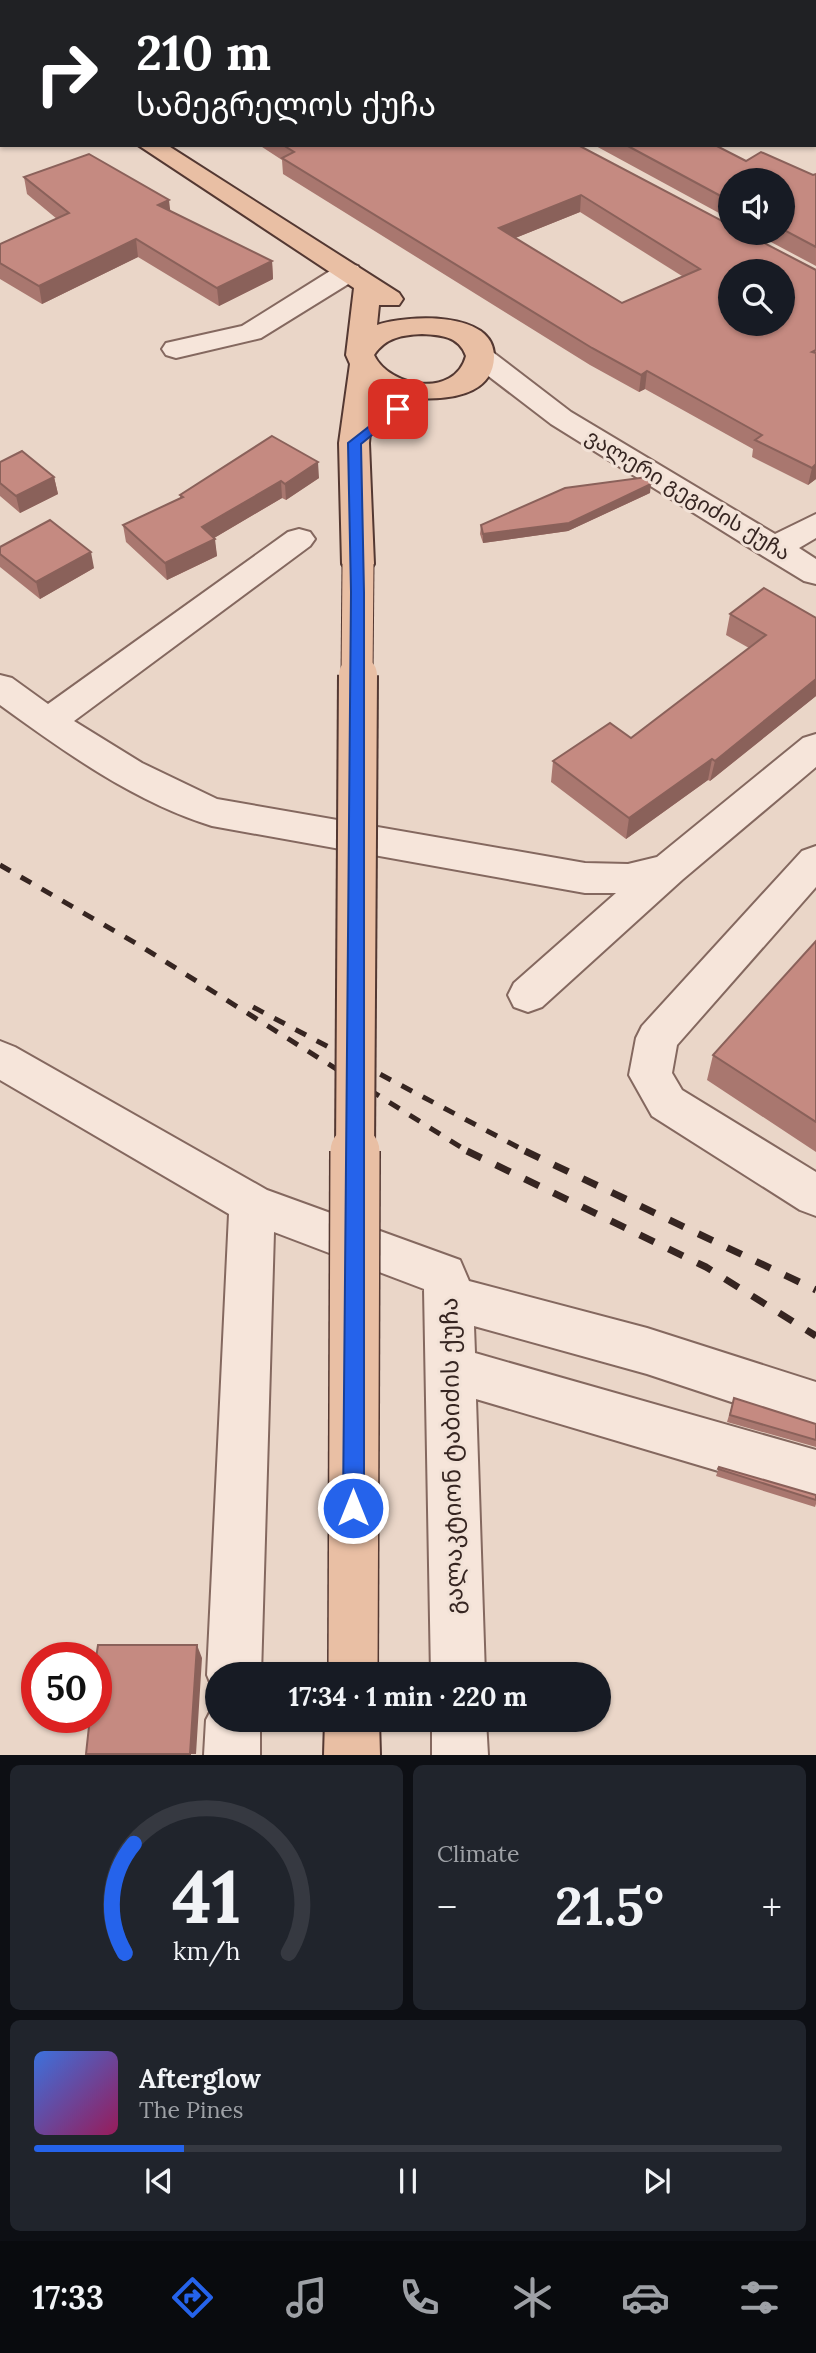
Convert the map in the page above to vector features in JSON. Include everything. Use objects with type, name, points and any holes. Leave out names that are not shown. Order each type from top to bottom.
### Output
[{"type":"main road","points":[[153,147],[425,324],[463,335],[471,341],[480,356],[479,367],[459,384],[420,392],[384,385],[361,361]]},
{"type":"main road","points":[[352,1662],[358,564],[354,443],[361,361],[358,279]]},
{"type":"main road","points":[[361,361],[367,342],[382,332],[402,326],[425,324]]},
{"type":"main road","points":[[354,443],[420,392]]},
{"type":"main road","points":[[352,1732],[352,1755]]},
{"type":"street","points":[[176,349],[251,332],[358,279]]},
{"type":"street","name":"ვალერი გეგიძის ქუჩა","points":[[480,356],[561,418],[816,573]]},
{"type":"street","name":"ვალერი გეგიძის ქუჩა","points":[[459,384],[505,397],[561,418]]},
{"type":"street","points":[[774,549],[816,524]]},
{"type":"street","points":[[48,722],[299,539]]},
{"type":"street","points":[[0,687],[48,722],[176,799],[212,812],[585,878],[628,878],[669,869]]},
{"type":"street","points":[[528,995],[669,869],[816,747]]},
{"type":"street","points":[[816,861],[657,1038],[650,1075],[667,1103],[816,1196]]},
{"type":"street","name":"გალაკტიონ ტაბიძის ქუჩა","points":[[0,1059],[252,1204],[444,1275],[450,1298],[449,1368],[458,1662]]},
{"type":"street","points":[[234,1662],[252,1204]]},
{"type":"street","points":[[450,1298],[647,1351],[816,1406]]},
{"type":"street","points":[[449,1368],[816,1475]]},
{"type":"street","points":[[232,1755],[233,1732]]},
{"type":"street","points":[[459,1732],[460,1755]]},
{"type":"building","points":[[286,147],[582,147],[718,219],[718,245],[768,245],[795,259],[718,259],[718,336],[795,336],[795,259],[816,270],[816,350],[812,352],[816,353],[816,464],[812,468],[755,440],[762,435],[647,371],[641,375],[592,348],[282,158],[294,152]],"holes":[[[581,195],[700,269],[622,303],[499,228]]]},
{"type":"building","points":[[630,147],[719,147],[746,161],[761,152],[816,174],[816,247],[795,236],[795,168],[718,168],[718,195]]},
{"type":"building","points":[[89,154],[169,200],[158,205],[272,261],[217,288],[136,239],[39,286],[0,263],[0,244],[69,213],[24,177]]},
{"type":"building","points":[[272,436],[318,462],[285,484],[281,481],[202,527],[215,539],[165,563],[123,525],[183,497],[180,495]]},
{"type":"building","points":[[22,451],[54,477],[16,496],[0,483],[0,462]]},
{"type":"building","points":[[647,477],[651,484],[569,523],[483,534],[481,525],[565,488]]},
{"type":"building","points":[[50,520],[91,552],[36,582],[0,554],[0,547]]},
{"type":"building","points":[[764,588],[816,618],[816,679],[715,761],[712,759],[629,818],[553,761],[610,723],[631,738],[766,635],[730,614]]},
{"type":"building","points":[[816,941],[816,1122],[713,1055]]},
{"type":"building","points":[[734,1398],[816,1424],[816,1440],[730,1415]]},
{"type":"building","points":[[719,1467],[816,1495],[816,1500],[718,1469]]},
{"type":"building","points":[[112,1645],[197,1645],[190,1754],[86,1754],[88,1733],[112,1733]]},
{"type":"railway","points":[[0,865],[139,945],[470,1153]]},
{"type":"railway","points":[[253,1007],[527,1152]]},
{"type":"railway","points":[[467,1151],[706,1267],[816,1336]]},
{"type":"railway","points":[[527,1152],[816,1290]]},
{"type":"route","points":[[353,1508],[358,592],[354,443],[398,409]]}]
